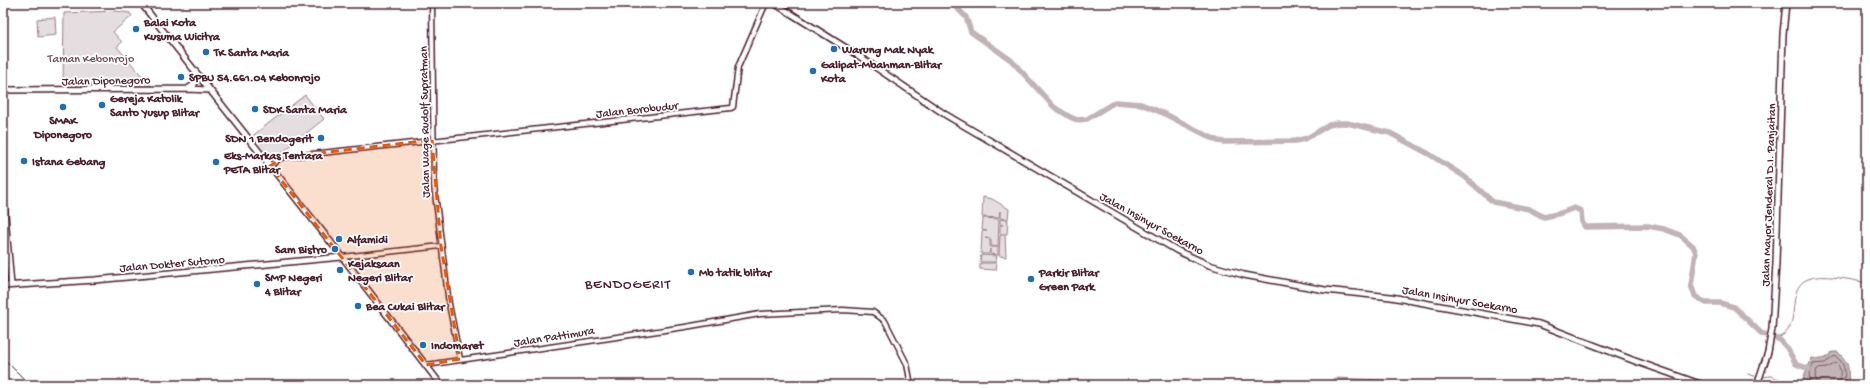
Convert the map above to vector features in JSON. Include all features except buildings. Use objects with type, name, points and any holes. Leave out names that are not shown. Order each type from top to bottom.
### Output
[{"type":"main road","points":[[141,3],[441,385]]},
{"type":"main road","name":"Jalan Insinyur Soekarno","points":[[774,3],[859,56],[946,116],[1178,252],[1209,266],[1244,275],[1325,290],[1391,297],[1539,324],[1703,385]]},
{"type":"main road","name":"Jalan Mayor Jenderal D.I. Panjaitan","points":[[1757,385],[1771,335],[1776,266],[1783,34],[1786,3]]},
{"type":"main road","points":[[188,89],[194,85],[197,75]]},
{"type":"main road","name":"Jalan Diponegoro","points":[[3,90],[208,90]]},
{"type":"main road","points":[[3,192],[11,285]]},
{"type":"main road","name":"Jalan Dokter Sutomo","points":[[3,286],[342,257]]},
{"type":"street","name":"Jalan Wage Rudolf Supratman","points":[[432,3],[432,140],[434,186],[441,246],[460,359]]},
{"type":"street","name":"Jalan Borobudur","points":[[432,140],[731,108],[734,106],[738,67],[766,3]]},
{"type":"street","points":[[264,158],[280,158],[432,140]]},
{"type":"street","points":[[270,166],[280,158]]},
{"type":"street","points":[[342,257],[441,246]]},
{"type":"street","name":"Jalan Pattimura","points":[[426,365],[685,327],[760,314],[832,310],[873,312],[884,321],[891,330],[907,364],[911,385]]},
{"type":"highlighted area","points":[[432,140],[441,246],[460,359],[426,365],[270,166],[285,157]]},
{"type":"green space","name":"Taman Kebonrojo","points":[[116,11],[130,13],[132,16],[113,32],[122,42],[117,47],[151,86],[63,86],[64,13]]},
{"type":"green space","points":[[55,17],[56,35],[38,37],[37,19]]},
{"type":"green space","points":[[305,95],[324,119],[270,162],[251,137]]},
{"type":"green space","points":[[983,197],[992,199],[1009,209],[1008,219],[1000,218],[1000,211],[999,218],[982,217]]},
{"type":"green space","points":[[983,218],[999,219],[998,255],[990,254],[990,249],[989,254],[981,254],[982,231],[987,231],[982,230]],"holes":[[[985,238],[991,239],[991,246],[998,247],[990,247],[990,239]]]},
{"type":"green space","points":[[1000,219],[1008,220],[1007,234],[1000,234],[1000,225],[1003,225],[1000,224]]},
{"type":"green space","points":[[1000,235],[1005,235],[1006,257],[999,256]]},
{"type":"green space","points":[[981,255],[997,256],[996,262],[980,262]]},
{"type":"green space","points":[[980,263],[997,263],[996,270],[980,269]]},
{"type":"green space","points":[[1334,378],[1384,380],[1384,385],[1331,385]]},
{"type":"water","points":[[1832,352],[1838,352],[1847,364],[1849,385],[1811,385],[1803,379],[1812,358],[1824,359]]},
{"type":"waterway","points":[[955,3],[956,7],[966,17],[971,32],[1011,60],[1054,107],[1077,120],[1087,119],[1115,102],[1141,104],[1163,113],[1218,141],[1224,142],[1296,141],[1307,138],[1329,125],[1347,123],[1390,133],[1429,154],[1465,177],[1493,202],[1529,209],[1544,217],[1574,208],[1581,211],[1582,222],[1585,227],[1648,226],[1664,229],[1680,235],[1693,246],[1696,253],[1691,285],[1695,296],[1706,303],[1720,303],[1734,307],[1761,333],[1780,340],[1787,348],[1796,364],[1809,369]]},
{"type":"waterway","points":[[1777,338],[1785,333],[1790,326],[1793,318],[1797,291],[1801,284],[1808,279],[1814,277],[1829,277],[1867,283]]},
{"type":"waterway","points":[[1748,374],[1758,377]]},
{"type":"waterway","points":[[1761,377],[1771,376],[1795,385]]},
{"type":"railway","points":[[3,358],[30,385]]},
{"type":"place","name":"Balai Kota Kusuma Wicitra","points":[[136,29]]},
{"type":"place","name":"Warung Mak Nyak","points":[[834,49]]},
{"type":"place","name":"TK Santa Maria","points":[[206,52]]},
{"type":"place","name":"Galipat-Mbahman-Blitar Kota","points":[[813,71]]},
{"type":"place","name":"SPBU 54.661.04 Kebonrojo","points":[[181,77]]},
{"type":"place","name":"Gereja Katolik Santo Yusup Blitar","points":[[102,105]]},
{"type":"place","name":"SMAK Diponegoro","points":[[63,107]]},
{"type":"place","name":"SDK Santa Maria","points":[[255,109]]},
{"type":"place","name":"SDN 1 Bendogerit","points":[[321,138]]},
{"type":"place","name":"Istana Gebang","points":[[24,161]]},
{"type":"place","name":"Eks-Markas Tentara PETA Blitar","points":[[216,162]]},
{"type":"place","name":"Alfamidi","points":[[339,239]]},
{"type":"place","name":"Sam Bistro","points":[[335,249]]},
{"type":"place","name":"Kejaksaan Negeri Blitar","points":[[340,270]]},
{"type":"place","name":"Mb tatik blitar","points":[[691,272]]},
{"type":"place","name":"Parkir Blitar Green Park","points":[[1031,279]]},
{"type":"place","name":"SMP Negeri 4 Blitar","points":[[257,284]]},
{"type":"place","name":"Bea Cukai Blitar","points":[[358,306]]},
{"type":"place","name":"Indomaret","points":[[423,345]]},
{"type":"district","name":"BENDOGERIT","points":[[628,283]]}]
